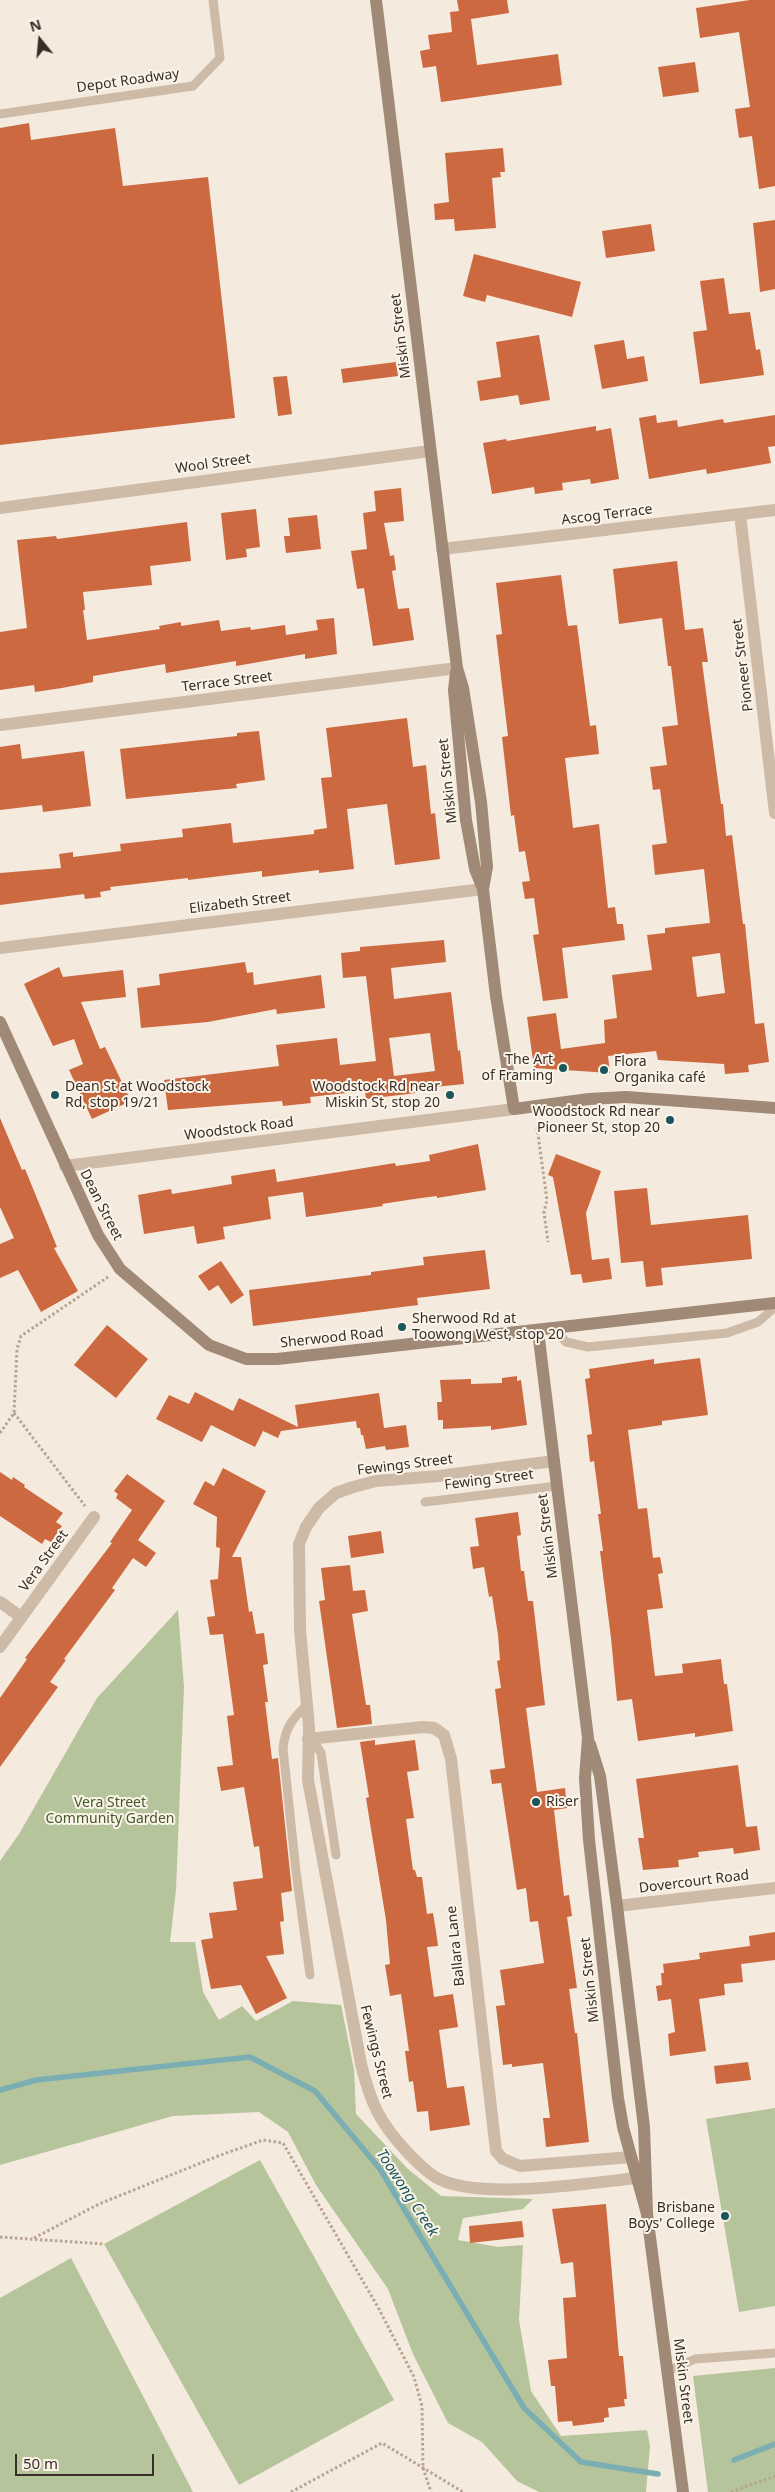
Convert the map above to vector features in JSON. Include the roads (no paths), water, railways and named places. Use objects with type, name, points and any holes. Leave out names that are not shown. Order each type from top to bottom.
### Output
[{"type":"street","name":"Miskin Street","points":[[376,0],[457,668],[463,688],[481,802],[487,867],[483,889],[496,996],[514,1109]]},
{"type":"street","name":"Wool Street","points":[[0,508],[430,451]]},
{"type":"street","name":"Ascog Terrace","points":[[442,550],[775,510]]},
{"type":"street","name":"Pioneer Street","points":[[740,514],[775,813]]},
{"type":"street","name":"Terrace Street","points":[[0,725],[457,668]]},
{"type":"street","name":"Elizabeth Street","points":[[0,948],[483,889]]},
{"type":"street","name":"Dean Street","points":[[0,1022],[98,1236],[120,1269],[198,1338],[232,1355]]},
{"type":"street","name":"Woodstock Road","points":[[65,1166],[589,1099],[626,1098],[775,1108]]},
{"type":"street","name":"Sherwood Road","points":[[232,1355],[246,1359],[277,1360],[775,1303]]},
{"type":"street","name":"Miskin Street","points":[[538,1330],[588,1738],[600,1776],[617,1906],[644,2127],[647,2214],[683,2492]]},
{"type":"street","name":"Fewings Street","points":[[554,1461],[439,1476],[376,1481],[336,1494],[319,1508],[306,1527],[299,1544],[298,1559],[300,1630],[307,1705],[309,1788],[360,2064],[369,2096],[390,2134],[424,2169],[436,2178],[468,2187],[511,2189],[637,2178]]},
{"type":"street","name":"Vera Street","points":[[0,1647],[94,1517]]},
{"type":"street","points":[[0,1602],[21,1617]]},
{"type":"street","name":"Ballara Lane","points":[[308,1739],[423,1727],[434,1728],[444,1735],[451,1759],[496,2151],[502,2159],[520,2166],[631,2157]]},
{"type":"street","name":"Miskin Street","points":[[588,1738],[585,1778],[589,1840],[618,2098],[631,2157],[647,2214]]},
{"type":"street","name":"Dovercourt Road","points":[[617,1906],[775,1888]]},
{"type":"lane","name":"Depot Roadway","points":[[0,114],[194,86],[220,58],[213,0]]},
{"type":"lane","points":[[555,1329],[566,1342],[588,1347],[727,1333],[758,1322],[775,1307]]},
{"type":"lane","name":"Fewing Street","points":[[425,1502],[557,1486]]},
{"type":"lane","points":[[307,1705],[290,1723],[285,1734],[283,1749],[296,1871],[310,1975]]},
{"type":"lane","points":[[308,1739],[319,1748],[321,1754],[336,1855]]},
{"type":"lane","points":[[666,2372],[694,2359],[775,2353]]},
{"type":"waterway","name":"Toowong Creek","points":[[0,2090],[36,2080],[250,2057],[315,2091],[380,2169],[524,2408],[581,2462],[658,2474]]},
{"type":"waterway","name":"Toowong Creek","points":[[734,2460],[775,2444]]},
{"type":"place","name":"The Art of Framing","points":[[563,1068]]},
{"type":"place","name":"Flora Organika café","points":[[604,1070]]},
{"type":"place","name":"Dean St at Woodstock Rd, stop 19/21","points":[[55,1095]]},
{"type":"place","name":"Woodstock Rd near Miskin St, stop 20","points":[[450,1095]]},
{"type":"place","name":"Woodstock Rd near Pioneer St, stop 20","points":[[670,1120]]},
{"type":"place","name":"Sherwood Rd at Toowong West, stop 20","points":[[402,1327]]},
{"type":"place","name":"Riser","points":[[536,1802]]},
{"type":"place","name":"Brisbane Boys' College","points":[[725,2216]]},
{"type":"park label","name":"Vera Street Community Garden","points":[[110,1812]]}]
